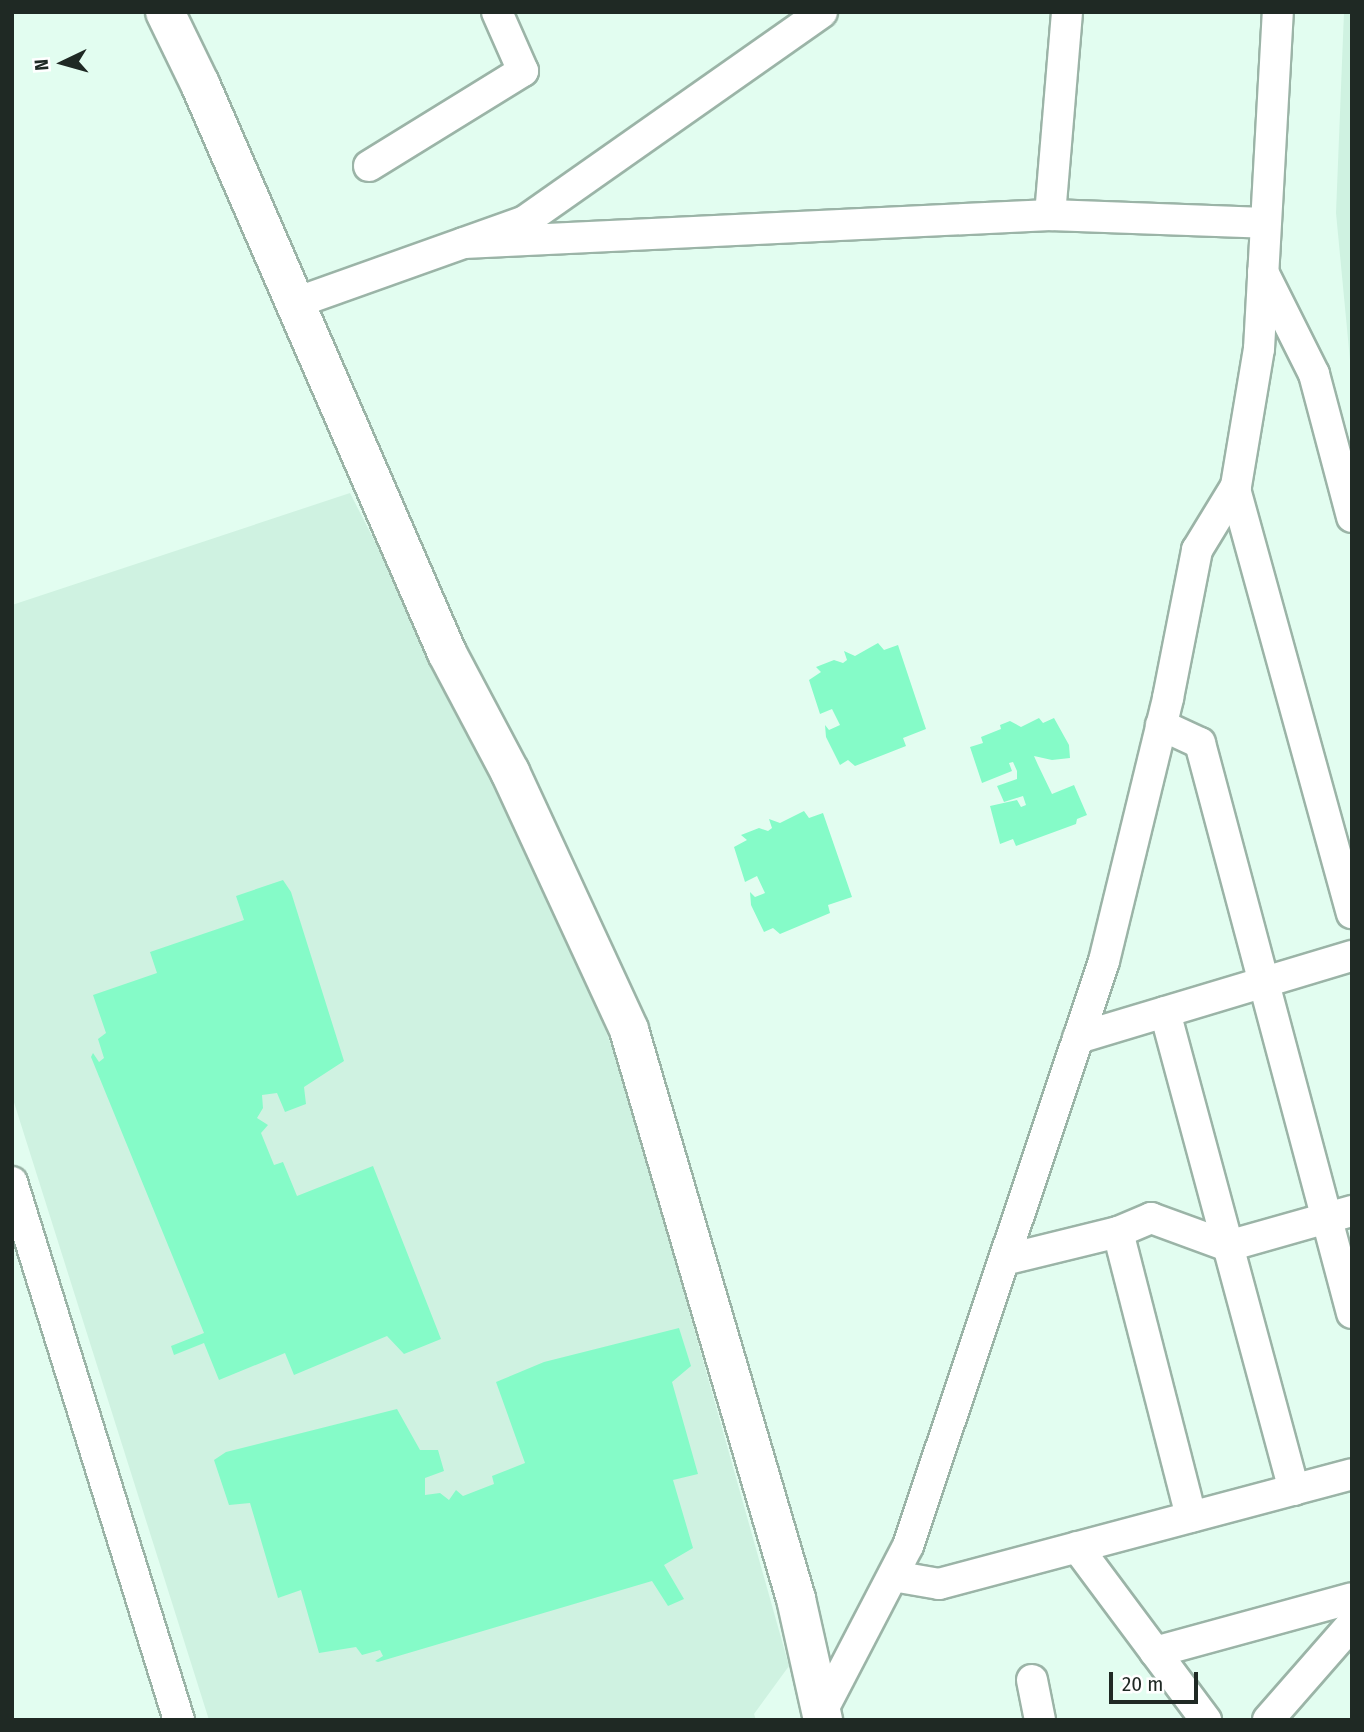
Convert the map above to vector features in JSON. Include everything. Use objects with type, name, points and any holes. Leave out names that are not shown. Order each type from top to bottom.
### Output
[{"type":"street","points":[[165,12],[200,84],[447,653],[510,772],[629,1030],[796,1599],[822,1716]]},
{"type":"street","points":[[369,166],[523,71],[497,12]]},
{"type":"street","points":[[295,303],[525,221],[822,12]]},
{"type":"street","points":[[1051,215],[1067,12]]},
{"type":"street","points":[[822,1716],[908,1546],[1104,961],[1161,725],[1197,550],[1234,489],[1259,349],[1278,12]]},
{"type":"street","points":[[464,243],[1051,215],[1265,223]]},
{"type":"street","points":[[1262,271],[1314,374],[1352,517]]},
{"type":"street","points":[[1234,489],[1352,914]]},
{"type":"street","points":[[1161,725],[1200,743],[1265,982],[1339,1215],[1352,1313]]},
{"type":"street","points":[[1078,1038],[1352,956]]},
{"type":"street","points":[[1165,1012],[1294,1490]]},
{"type":"street","points":[[12,1182],[179,1720]]},
{"type":"street","points":[[1004,1260],[1118,1233],[1151,1218],[1228,1246],[1339,1215]]},
{"type":"street","points":[[1118,1233],[1191,1517]]},
{"type":"street","points":[[893,1576],[939,1584],[1352,1474]]},
{"type":"street","points":[[1076,1547],[1206,1720]]},
{"type":"street","points":[[1155,1652],[1352,1598]]},
{"type":"street","points":[[1268,1720],[1352,1624]]},
{"type":"street","points":[[1032,1680],[1040,1720]]},
{"type":"shaded area","points":[[1344,12],[1352,12],[1352,381],[1336,213]]},
{"type":"shaded area","points":[[350,493],[529,843],[621,1069],[789,1666],[754,1714],[756,1720],[209,1720],[12,1096],[12,605]]},
{"type":"building","points":[[878,643],[884,650],[898,645],[926,729],[903,738],[906,746],[855,766],[848,760],[840,765],[826,737],[825,725],[829,730],[840,725],[832,709],[820,714],[809,680],[821,672],[816,667],[834,660],[843,663],[847,660],[844,651],[855,656]]},
{"type":"building","points":[[1039,718],[1043,723],[1054,718],[1069,745],[1070,758],[1052,760],[1034,756],[1052,794],[1074,785],[1087,815],[1077,819],[1076,824],[1016,846],[1013,839],[1000,844],[990,806],[1017,800],[1021,807],[1026,805],[1023,796],[1004,802],[997,786],[1017,779],[1017,771],[1013,762],[1009,763],[1012,771],[982,783],[970,747],[983,743],[981,737],[1001,729],[1000,725],[1010,721],[1021,727]]},
{"type":"building","points":[[804,811],[809,818],[823,813],[852,897],[828,905],[830,913],[780,934],[773,928],[764,932],[751,905],[750,892],[755,897],[765,893],[757,876],[745,882],[734,847],[747,840],[741,835],[759,828],[768,831],[772,828],[769,819],[780,823]]},
{"type":"building","points":[[283,880],[291,892],[344,1061],[304,1087],[306,1104],[285,1112],[277,1093],[262,1095],[263,1108],[257,1118],[268,1125],[261,1133],[274,1165],[283,1162],[297,1196],[373,1166],[441,1339],[404,1354],[387,1336],[294,1375],[285,1353],[219,1380],[204,1343],[174,1355],[171,1346],[204,1333],[91,1057],[93,1053],[99,1062],[104,1058],[98,1039],[106,1033],[93,995],[157,973],[150,952],[244,920],[236,896]]},
{"type":"building","points":[[679,1328],[691,1366],[672,1382],[698,1474],[673,1480],[693,1548],[664,1565],[684,1599],[668,1606],[652,1581],[378,1662],[375,1661],[383,1656],[380,1650],[362,1655],[356,1647],[319,1653],[301,1590],[278,1598],[250,1503],[229,1505],[214,1460],[226,1452],[397,1409],[420,1450],[438,1450],[444,1471],[425,1478],[425,1495],[440,1493],[449,1500],[456,1490],[463,1496],[494,1484],[492,1476],[525,1463],[496,1382],[544,1362]]}]
